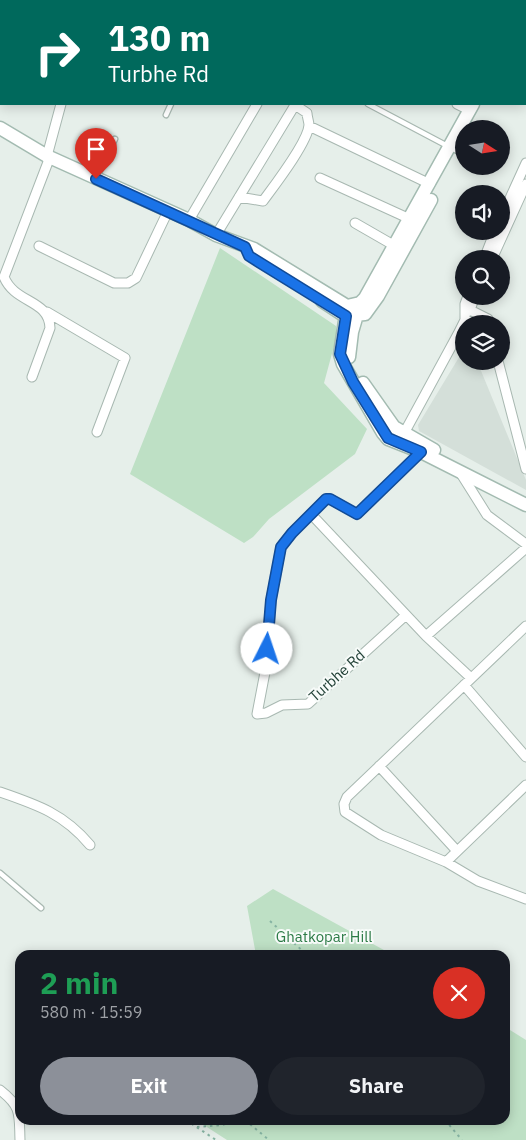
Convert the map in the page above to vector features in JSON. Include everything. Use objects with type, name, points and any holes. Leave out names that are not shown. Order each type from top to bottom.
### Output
[{"type":"main road","points":[[474,120],[481,105]]},
{"type":"main road","points":[[0,128],[47,156],[189,220],[216,235],[254,249],[350,313],[365,314],[372,307],[453,149],[471,107]]},
{"type":"main road","points":[[453,149],[430,184],[365,298],[350,313],[340,354],[343,364],[383,433],[388,438],[402,438],[526,497]]},
{"type":"main road","points":[[402,438],[421,452],[526,505]]},
{"type":"street","points":[[61,105],[47,156],[48,162],[4,277],[9,288],[125,358],[97,432]]},
{"type":"street","points":[[189,220],[256,105]]},
{"type":"street","points":[[216,235],[238,197],[294,105],[307,113],[309,126],[279,180],[263,201],[238,197]]},
{"type":"street","points":[[309,126],[430,184]]},
{"type":"street","points":[[510,208],[519,198],[526,163]]},
{"type":"street","points":[[320,178],[410,219]]},
{"type":"street","points":[[496,250],[526,184]]},
{"type":"street","points":[[39,246],[114,283],[128,284],[136,278],[168,211]]},
{"type":"street","points":[[355,223],[395,246]]},
{"type":"street","points":[[465,305],[467,314]]},
{"type":"street","points":[[402,438],[472,305]]},
{"type":"street","points":[[32,377],[50,328],[46,312]]},
{"type":"street","points":[[500,370],[526,469]]},
{"type":"street","name":"Turbhe Rd","points":[[406,615],[308,704],[282,705],[266,713],[257,714],[266,667],[271,600],[281,547],[326,499],[330,499],[357,514],[421,452]]},
{"type":"street","points":[[460,472],[487,515],[526,544]]},
{"type":"street","points":[[311,514],[467,681],[526,757]]},
{"type":"street","points":[[426,636],[526,548]]},
{"type":"street","points":[[526,626],[347,797],[344,804],[345,812],[381,835],[446,862],[478,881],[526,899]]},
{"type":"street","points":[[379,766],[457,851]]},
{"type":"street","points":[[446,862],[526,785]]},
{"type":"street","points":[[0,792],[57,815],[74,826],[90,845]]},
{"type":"street","points":[[0,1090],[15,1102]]},
{"type":"street","points":[[19,1125],[20,1140]]},
{"type":"lane","points":[[166,115],[171,105]]},
{"type":"lane","points":[[370,105],[453,149]]},
{"type":"lane","points":[[96,179],[115,139]]},
{"type":"lane","points":[[0,873],[41,908]]},
{"type":"path","points":[[270,920],[301,950]]},
{"type":"path","points":[[194,1125],[216,1140]]},
{"type":"path","points":[[197,1127],[222,1125]]},
{"type":"path","points":[[251,1125],[268,1140]]},
{"type":"path","points":[[449,1125],[462,1140]]},
{"type":"shaded area","points":[[455,364],[455,370],[481,370],[526,480],[526,490],[419,431],[418,425]]},
{"type":"green space","points":[[220,248],[336,326],[337,335],[324,383],[367,429],[355,454],[269,519],[253,537],[244,543],[130,474]]},
{"type":"green space","name":"Ghatkopar Hill","points":[[273,889],[384,950],[255,950],[247,906]]},
{"type":"green space","points":[[510,1030],[526,1040],[526,1140],[227,1140],[204,1125],[510,1125]]},
{"type":"route","points":[[96,179],[245,247],[249,256],[346,316],[340,354],[343,364],[383,433],[388,438],[421,452],[357,514],[330,499],[326,499],[292,533],[281,547],[271,600],[267,649]]}]
